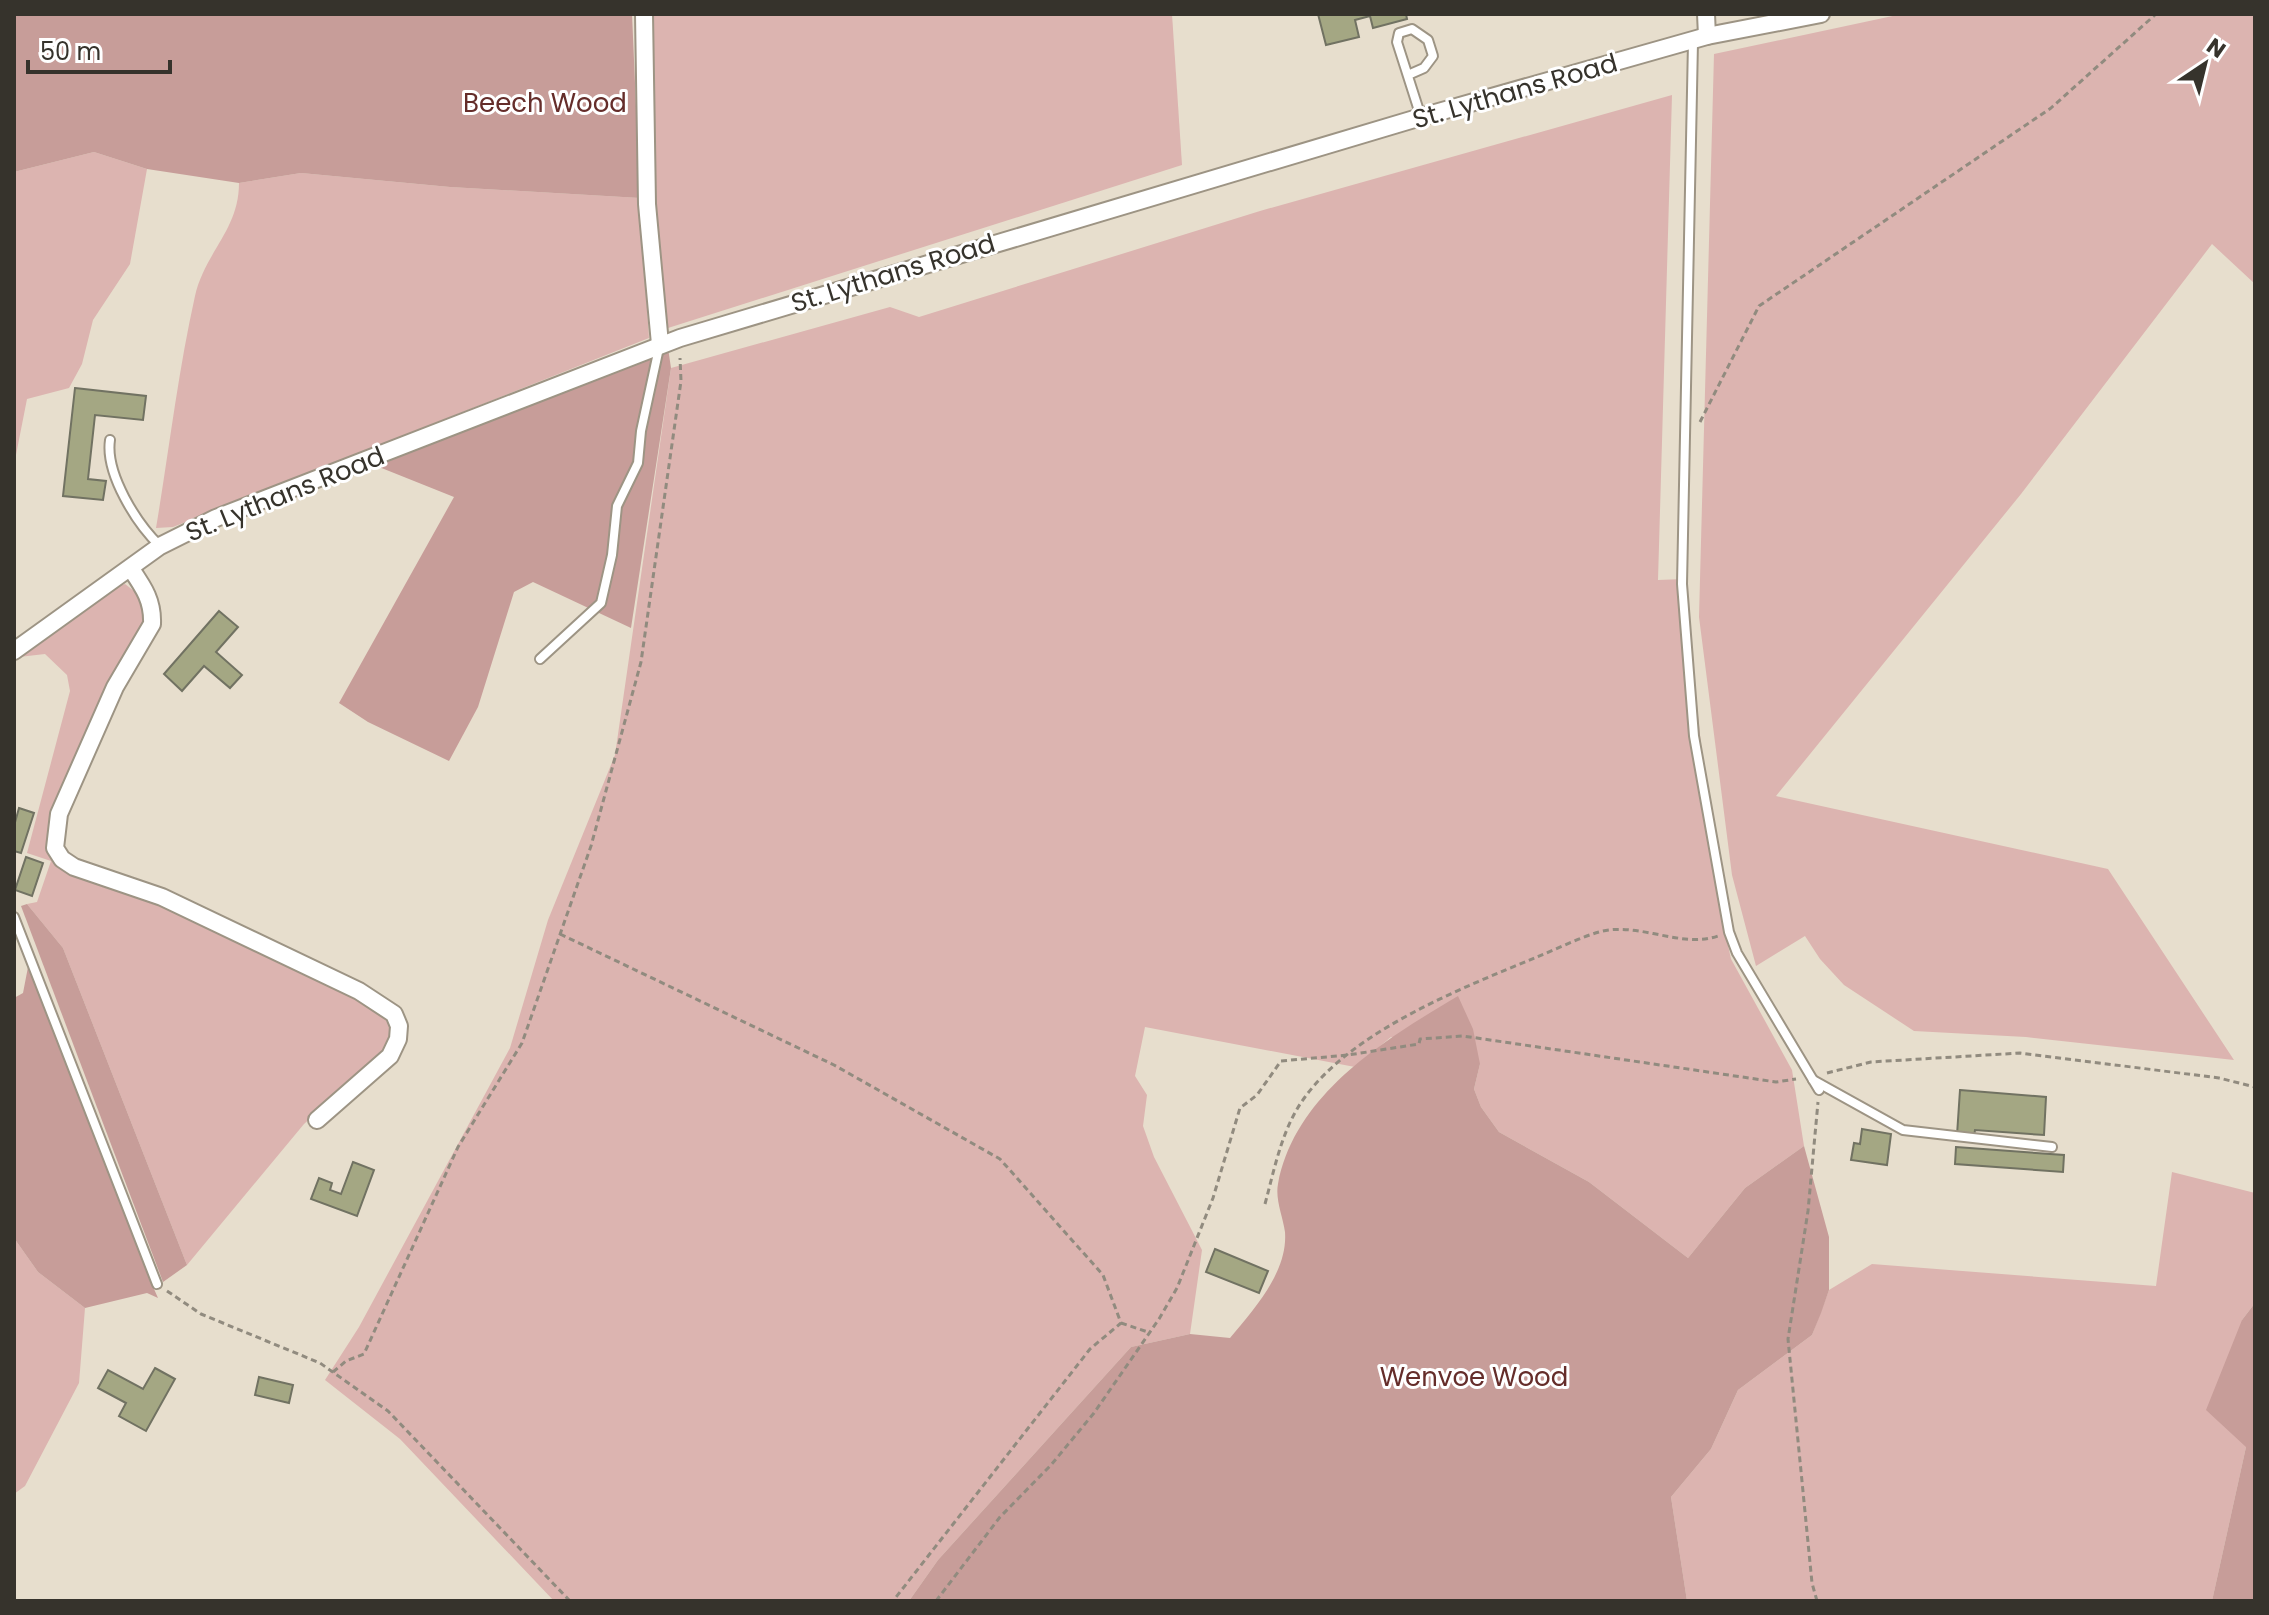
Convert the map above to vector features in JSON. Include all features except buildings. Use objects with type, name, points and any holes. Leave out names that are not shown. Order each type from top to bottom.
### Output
[{"type":"street","points":[[644,14],[647,204],[660,344]]},
{"type":"street","points":[[1700,39],[1706,14]]},
{"type":"street","name":"St. Lythans Road","points":[[14,651],[160,546],[216,518],[660,344],[1421,117],[1700,39],[1821,14]]},
{"type":"street","points":[[131,569],[153,608],[152,624],[95,728],[59,814],[55,848],[74,867],[162,897],[359,991],[394,1014],[399,1026],[398,1039],[390,1056],[317,1120]]},
{"type":"lane","points":[[1408,75],[1424,68],[1433,56],[1428,40],[1412,29],[1399,33],[1397,42],[1421,117]]},
{"type":"lane","points":[[1700,39],[1682,584],[1694,736],[1729,932],[1737,953],[1819,1090]]},
{"type":"lane","points":[[540,659],[601,603],[612,555],[617,506],[638,463],[641,431],[660,344]]},
{"type":"lane","points":[[110,440],[112,467],[132,512],[143,530],[160,546]]},
{"type":"lane","points":[[14,917],[157,1284]]},
{"type":"lane","points":[[1812,1078],[1903,1130],[2052,1147]]},
{"type":"path","points":[[1695,431],[1759,306],[2051,108],[2156,14]]},
{"type":"path","points":[[333,1372],[346,1361],[364,1354],[458,1147],[522,1043],[591,846],[641,662],[681,381],[680,338]]},
{"type":"path","points":[[1265,1204],[1291,1119],[1307,1095],[1348,1055],[1454,992],[1599,932],[1647,931],[1708,940],[1729,932]]},
{"type":"path","points":[[560,934],[834,1065],[1000,1159],[1103,1275],[1121,1323]]},
{"type":"path","points":[[936,1601],[1000,1517],[1051,1465],[1094,1413],[1150,1333],[1177,1288],[1213,1198],[1240,1108],[1257,1095],[1281,1061],[1348,1055],[1419,1044],[1420,1039],[1463,1036],[1776,1082],[1812,1078],[1871,1062],[2020,1053],[2219,1078],[2255,1087]]},
{"type":"path","points":[[1817,1601],[1812,1583],[1788,1339],[1808,1211],[1819,1090]]},
{"type":"path","points":[[157,1284],[201,1314],[320,1363],[388,1411],[570,1601]]},
{"type":"path","points":[[1121,1323],[1150,1333]]},
{"type":"path","points":[[893,1601],[1090,1349],[1121,1323]]},
{"type":"shaded area","points":[[648,14],[1172,14],[1182,165],[668,328],[657,253]]},
{"type":"shaded area","points":[[1902,14],[2255,14],[2255,284],[2212,244],[2021,494],[1776,796],[2108,869],[2234,1060],[2026,1037],[1914,1031],[1844,985],[1820,959],[1805,936],[1756,966],[1732,875],[1699,617],[1714,54]]},
{"type":"shaded area","points":[[1672,95],[1658,580],[1684,579],[1716,890],[1731,959],[1792,1070],[1804,1146],[1745,1188],[1688,1258],[1589,1182],[1499,1132],[1481,1107],[1474,1089],[1480,1064],[1391,1037],[1355,1067],[1145,1027],[1135,1076],[1147,1095],[1143,1126],[1154,1157],[1202,1250],[1190,1334],[1131,1347],[938,1560],[909,1601],[554,1601],[400,1439],[325,1380],[359,1327],[510,1048],[548,920],[615,755],[671,368],[890,307],[919,317],[1260,211]]},
{"type":"shaded area","points":[[94,152],[147,169],[130,264],[93,320],[82,364],[69,388],[27,399],[14,465],[14,172]]},
{"type":"shaded area","points":[[301,173],[450,187],[640,198],[649,338],[173,527],[156,528],[195,296],[206,266],[234,214],[239,183]]},
{"type":"shaded area","points":[[125,584],[147,601],[148,620],[50,842],[51,860],[73,872],[141,892],[382,1007],[392,1023],[391,1045],[304,1124],[187,1265],[63,948],[27,904],[37,902],[51,861],[27,853],[70,691],[67,675],[45,654],[19,657],[114,588]]},
{"type":"shaded area","points":[[2172,1172],[2255,1193],[2255,1303],[2242,1320],[2246,1447],[2212,1601],[1687,1601],[1671,1497],[1711,1449],[1738,1390],[1812,1335],[1829,1290],[1872,1264],[2156,1286]]},
{"type":"shaded area","points":[[14,1238],[38,1272],[85,1308],[79,1383],[25,1486],[14,1494]]},
{"type":"green space","name":"Beech Wood","points":[[14,14],[632,14],[640,198],[450,187],[301,173],[239,183],[147,169],[94,152],[14,172]]},
{"type":"green space","points":[[668,348],[671,368],[631,628],[533,582],[514,592],[478,707],[449,761],[368,722],[339,703],[454,497],[374,465]]},
{"type":"green space","points":[[27,904],[63,948],[187,1265],[163,1282],[21,906]]},
{"type":"green space","points":[[28,967],[158,1298],[147,1293],[85,1308],[38,1272],[14,1238],[14,998],[23,993]]},
{"type":"green space","name":"Wenvoe Wood","points":[[1458,996],[1473,1029],[1480,1064],[1474,1089],[1481,1107],[1499,1132],[1589,1182],[1688,1258],[1745,1188],[1804,1146],[1829,1237],[1829,1290],[1812,1335],[1738,1390],[1711,1449],[1671,1497],[1687,1601],[909,1601],[938,1560],[1131,1347],[1190,1334],[1230,1338],[1268,1289],[1281,1261],[1285,1232],[1277,1190],[1288,1152],[1303,1122],[1323,1096],[1374,1050]]},
{"type":"green space","points":[[2255,1303],[2255,1601],[2212,1601],[2246,1447],[2206,1410],[2242,1320]]}]
